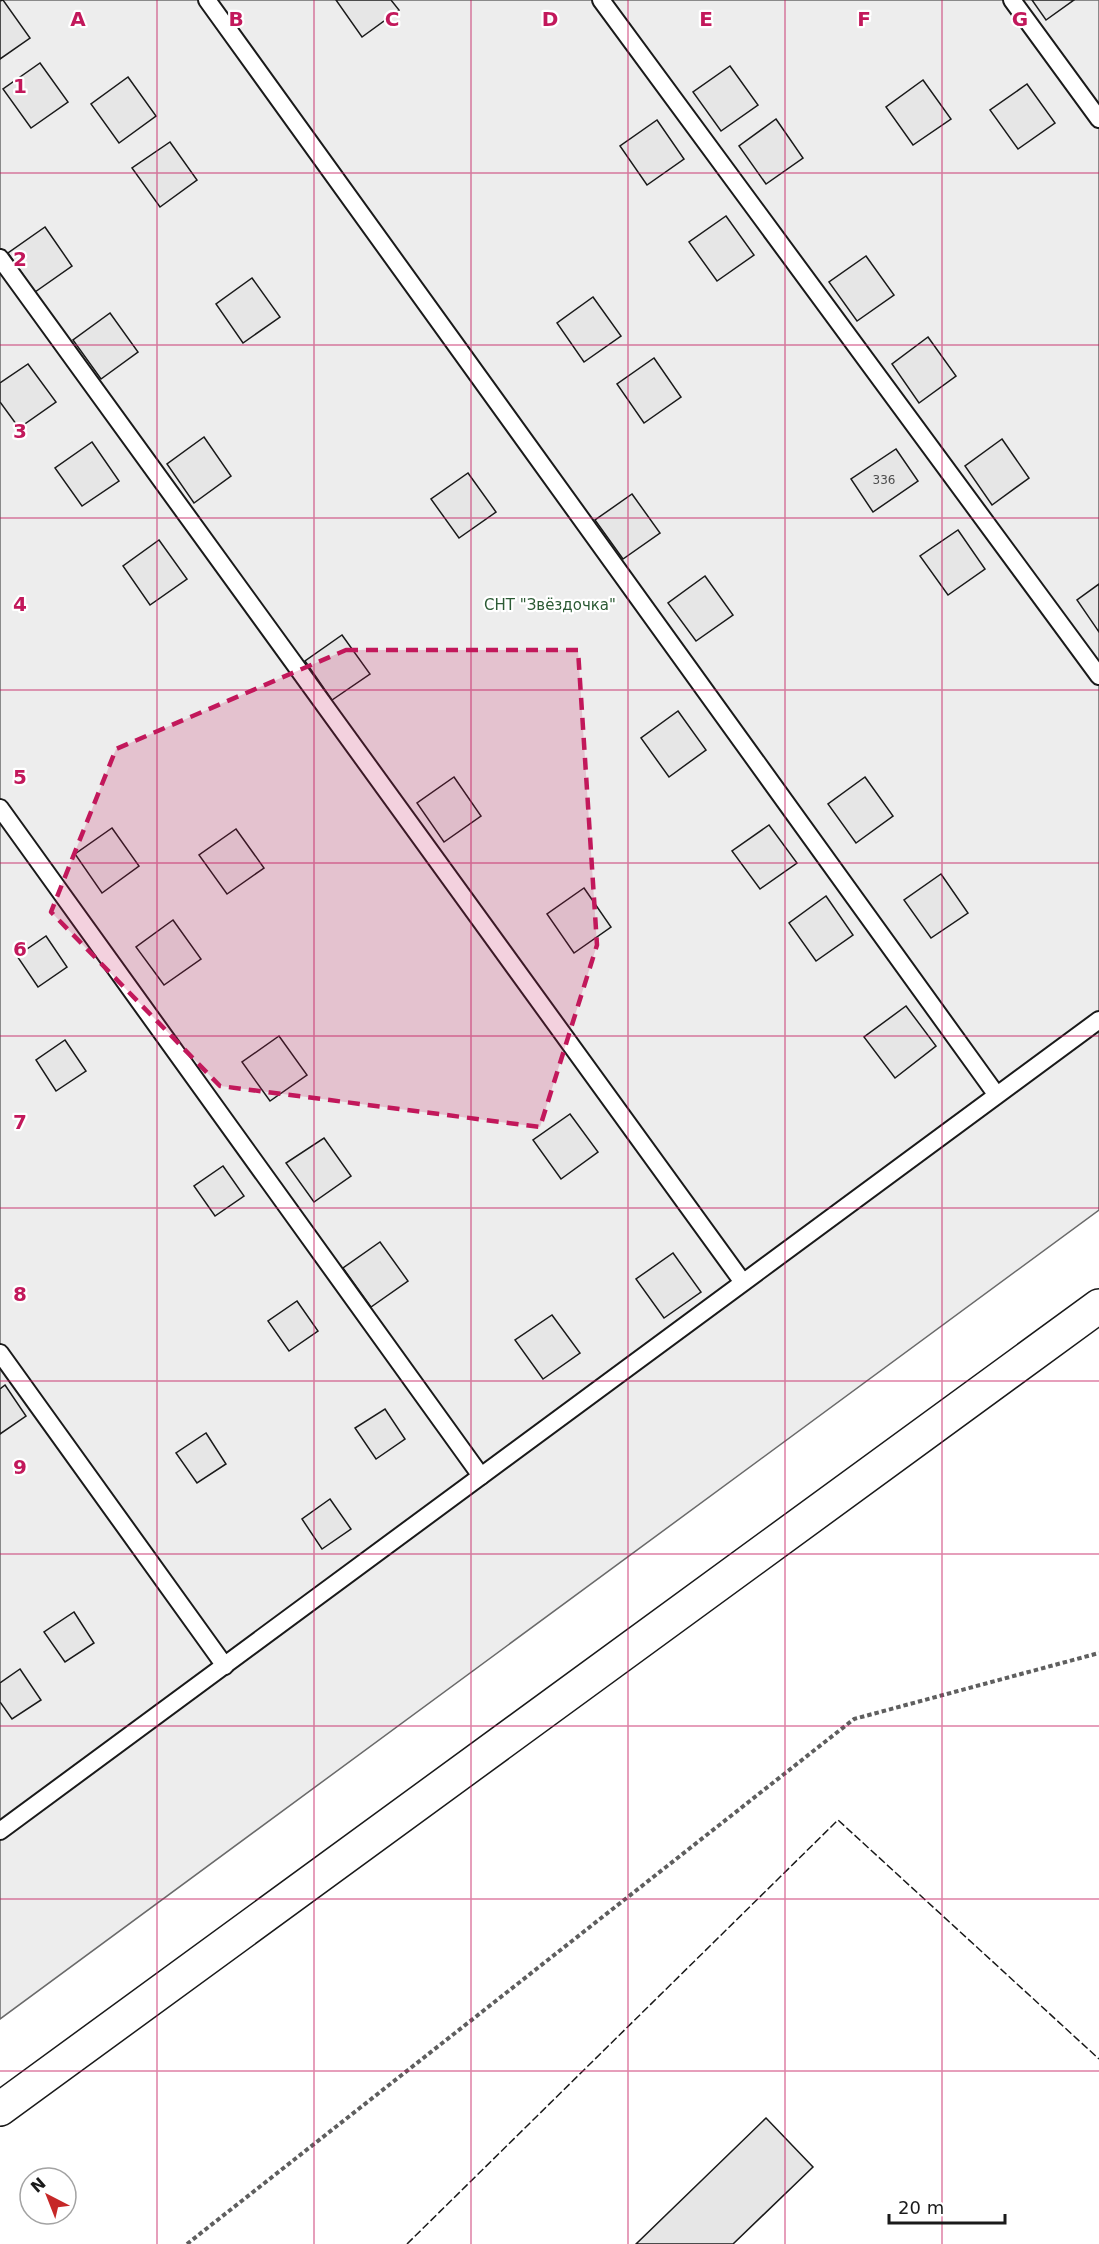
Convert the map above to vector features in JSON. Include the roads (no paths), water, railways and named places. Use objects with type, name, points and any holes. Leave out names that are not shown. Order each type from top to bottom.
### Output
[{"type":"street","points":[[0,2109],[1099,1306]]},
{"type":"lane","points":[[207,0],[996,1094]]},
{"type":"lane","points":[[601,0],[1099,676]]},
{"type":"lane","points":[[1012,0],[1099,119]]},
{"type":"lane","points":[[0,258],[742,1281]]},
{"type":"lane","points":[[0,808],[481,1476]]},
{"type":"lane","points":[[0,1831],[742,1281],[1099,1020]]},
{"type":"lane","points":[[0,1353],[225,1666]]},
{"type":"park label","name":"СНТ \"Звёздочка\"","points":[[550,605]]}]
